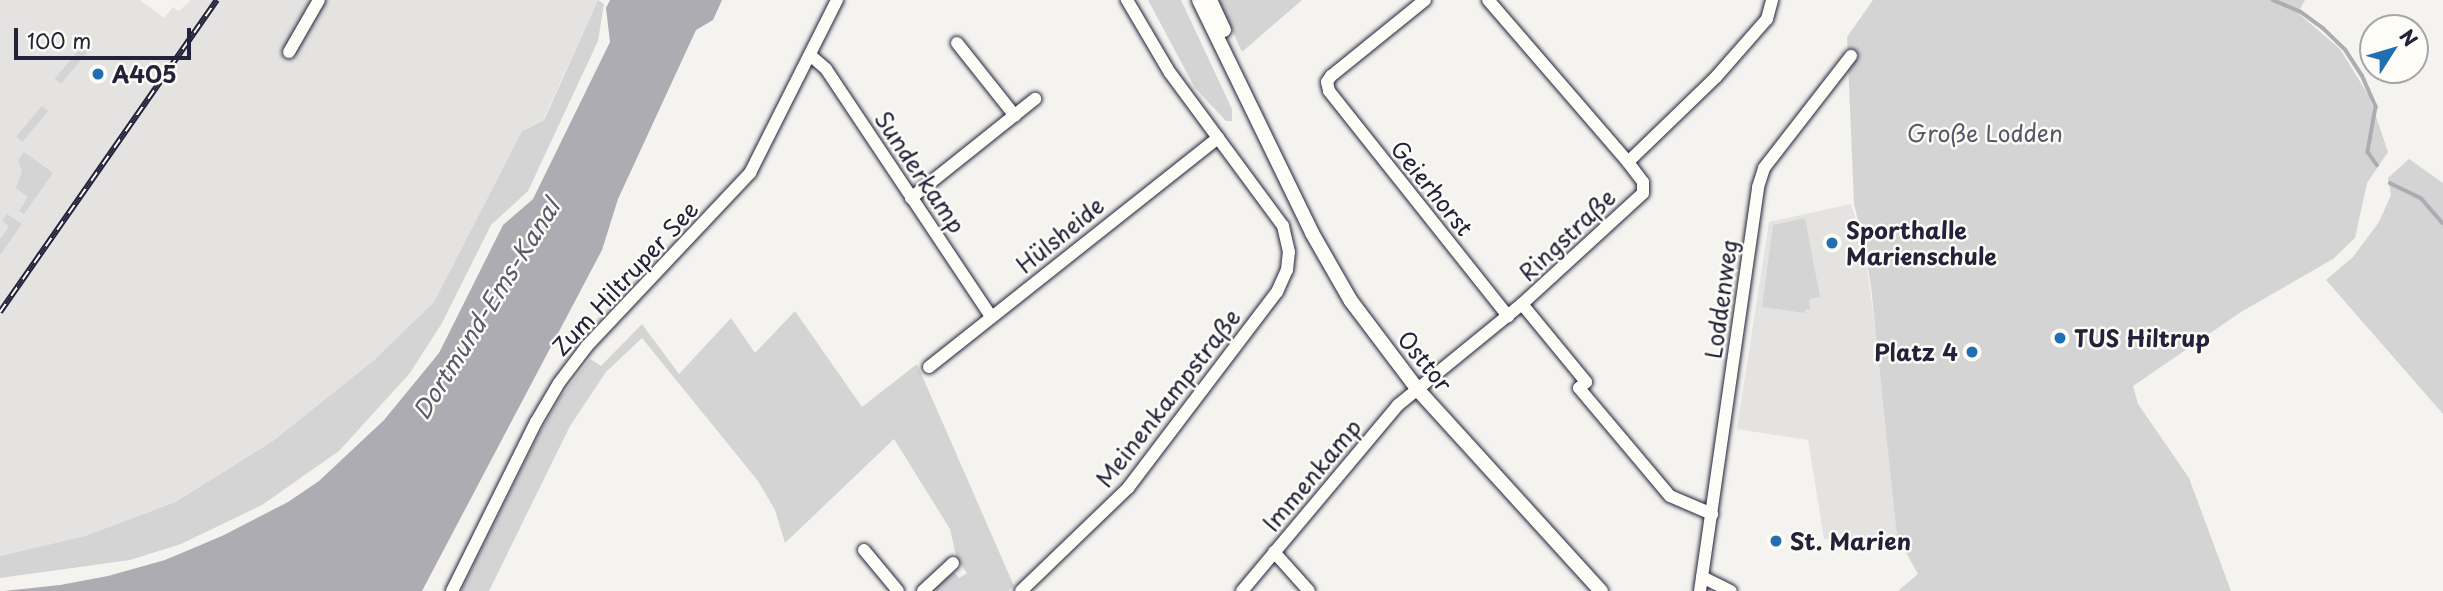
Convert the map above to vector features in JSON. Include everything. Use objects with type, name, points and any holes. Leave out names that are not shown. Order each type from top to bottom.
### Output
[{"type":"main road","name":"Osttor","points":[[1199,0],[1262,125],[1312,233],[1374,334],[1419,390],[1601,591]]},
{"type":"main road","name":"Osttor","points":[[1210,0],[1247,82],[1262,125]]},
{"type":"street","points":[[289,52],[319,0]]},
{"type":"street","name":"Zum Hiltruper See","points":[[452,591],[536,422],[559,383],[587,346],[750,173],[837,0]]},
{"type":"street","points":[[1127,0],[1159,57],[1218,138]]},
{"type":"street","name":"Geierhorst","points":[[1425,0],[1327,82],[1329,90],[1392,173],[1508,316]]},
{"type":"street","points":[[1488,0],[1628,162]]},
{"type":"street","name":"Ringstraße","points":[[1419,390],[1522,304],[1643,193],[1643,182],[1628,162],[1716,77],[1767,19],[1772,0]]},
{"type":"street","points":[[957,43],[1015,116]]},
{"type":"street","name":"Sunderkamp","points":[[810,55],[826,69],[991,316]]},
{"type":"street","name":"Loddenweg","points":[[1731,591],[1701,584],[1758,187],[1764,168],[1852,56]]},
{"type":"street","points":[[911,198],[1035,99]]},
{"type":"street","name":"Meinenkampstraße","points":[[1021,591],[1128,488],[1281,286],[1287,270],[1288,243],[1283,226],[1218,138]]},
{"type":"street","name":"Hülsheide","points":[[929,367],[1218,138]]},
{"type":"street","points":[[1522,304],[1586,382],[1579,388],[1670,496],[1712,513]]},
{"type":"street","name":"Immenkamp","points":[[1242,591],[1398,405],[1419,390]]},
{"type":"street","points":[[864,550],[898,591]]},
{"type":"street","points":[[1274,552],[1309,591]]},
{"type":"street","points":[[923,591],[954,563]]},
{"type":"shaded area","points":[[0,0],[140,0],[164,18],[173,7],[179,11],[191,0],[598,0],[543,120],[522,131],[434,302],[373,361],[273,441],[174,502],[85,536],[0,556]]},
{"type":"shaded area","points":[[1851,204],[1864,245],[1880,363],[1897,537],[1824,539],[1808,440],[1737,429],[1769,222]]},
{"type":"green space","points":[[598,0],[604,4],[598,41],[528,191],[491,225],[442,323],[410,373],[339,451],[262,505],[181,544],[130,560],[0,578],[0,556],[85,536],[175,502],[273,441],[373,361],[434,302],[522,131],[544,120]]},
{"type":"green space","points":[[1148,0],[1181,0],[1232,109],[1232,121],[1226,121],[1195,88]]},
{"type":"green space","points":[[1218,0],[1302,0],[1242,52]]},
{"type":"green space","name":"Große Lodden","points":[[1873,0],[2305,0],[2298,13],[2340,49],[2359,84],[2369,96],[2388,152],[2367,183],[2355,238],[2333,259],[2241,312],[2133,386],[2138,404],[2189,478],[2231,591],[1898,591],[1918,574],[1897,537],[1871,287],[1854,204],[1847,37]]},
{"type":"green space","points":[[83,45],[89,50],[61,84],[55,79]]},
{"type":"green space","points":[[42,106],[48,111],[22,142],[16,137]]},
{"type":"green space","points":[[24,152],[53,173],[24,214],[19,211],[28,197],[16,188],[22,171],[18,160]]},
{"type":"green space","points":[[2409,159],[2443,183],[2443,414],[2326,280],[2353,257],[2379,222],[2391,195],[2388,178]]},
{"type":"green space","points":[[7,214],[22,224],[0,255],[0,239],[9,226],[2,221]]},
{"type":"green space","points":[[1805,218],[1820,297],[1809,299],[1810,310],[1806,309],[1805,313],[1762,307],[1773,225]]},
{"type":"green space","points":[[795,311],[862,407],[917,364],[1014,586],[1008,591],[931,591],[954,572],[959,578],[967,573],[957,560],[950,529],[894,439],[785,543],[775,510],[758,481],[642,338],[606,372],[570,426],[489,591],[461,591],[539,434],[560,398],[590,359],[601,366],[642,324],[679,374],[731,318],[755,353]]},
{"type":"water","name":"Dortmund-Ems-Kanal","points":[[610,0],[722,0],[713,20],[696,30],[618,199],[602,250],[422,591],[4,591],[108,576],[165,560],[222,536],[288,502],[319,481],[384,420],[439,353],[503,225],[533,199],[610,42],[606,8]]},
{"type":"waterway","points":[[2273,0],[2301,12],[2323,28],[2345,49],[2362,75],[2376,107],[2368,152],[2377,165]]},
{"type":"waterway","points":[[2390,183],[2421,198],[2443,223]]},
{"type":"railway","points":[[0,312],[217,0]]},
{"type":"place","name":"A405","points":[[98,74]]},
{"type":"place","name":"Sporthalle Marienschule","points":[[1832,243]]},
{"type":"place","name":"TUS Hiltrup","points":[[2060,338]]},
{"type":"place","name":"Platz 4","points":[[1972,352]]},
{"type":"place","name":"St. Marien","points":[[1776,541]]}]
